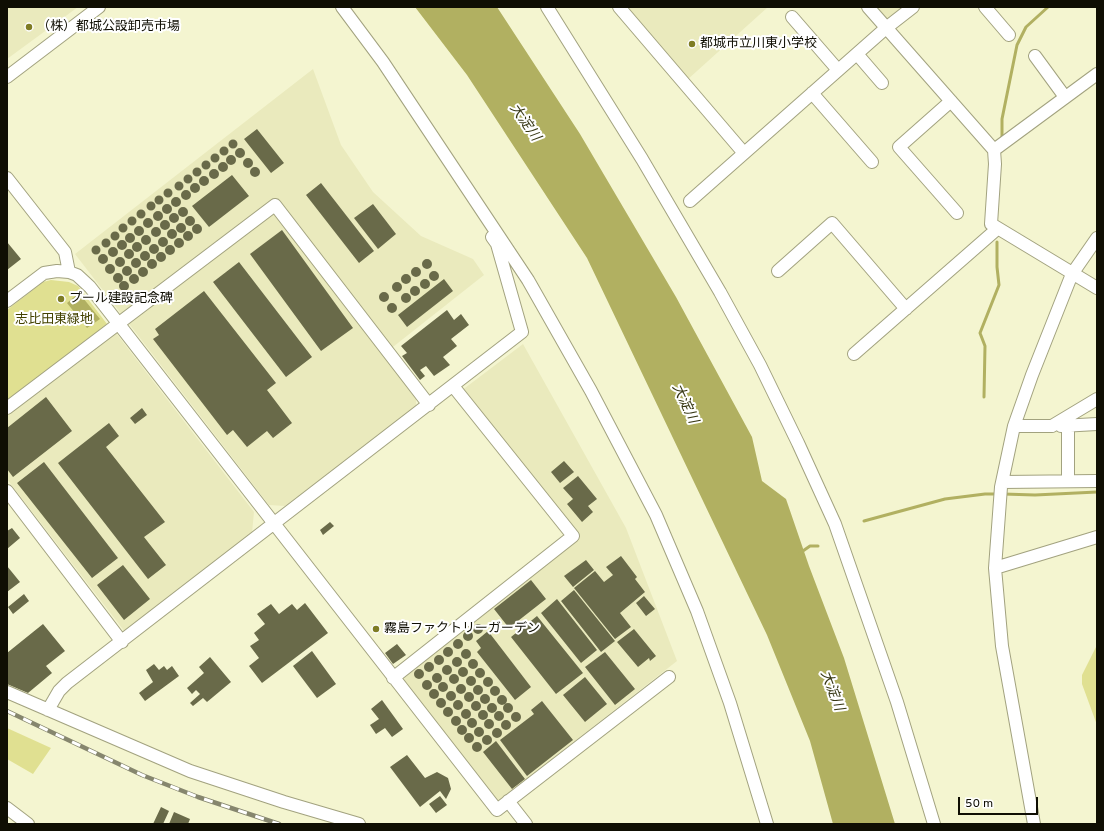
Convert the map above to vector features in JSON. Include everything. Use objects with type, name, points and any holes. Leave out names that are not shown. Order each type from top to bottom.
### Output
[{"type":"street","points":[[7,77],[98,7]]},
{"type":"street","points":[[342,7],[383,62],[528,280],[591,391],[656,515],[696,611],[732,710],[767,824]]},
{"type":"street","points":[[548,7],[642,159],[720,292],[760,365],[798,443],[835,524],[843,546],[897,702],[934,824]]},
{"type":"street","points":[[619,7],[743,152]]},
{"type":"street","points":[[868,7],[994,150],[995,164],[991,224],[1097,288]]},
{"type":"street","points":[[690,201],[743,152],[886,28],[913,7]]},
{"type":"street","points":[[985,7],[1009,34]]},
{"type":"street","points":[[792,17],[838,70]]},
{"type":"street","points":[[857,54],[882,83]]},
{"type":"street","points":[[1035,56],[1065,97]]},
{"type":"street","points":[[48,710],[59,692],[68,683],[522,332],[497,244],[385,80],[383,62]]},
{"type":"street","points":[[994,150],[1097,74]]},
{"type":"street","points":[[812,93],[872,162]]},
{"type":"street","points":[[951,101],[899,147],[957,213]]},
{"type":"street","points":[[7,178],[65,252],[70,272]]},
{"type":"street","points":[[7,408],[275,205],[429,405]]},
{"type":"street","points":[[778,271],[832,223],[906,308]]},
{"type":"street","points":[[854,354],[997,229]]},
{"type":"street","points":[[1034,824],[1002,646],[995,568],[999,507],[1002,484],[1014,426],[1072,274],[1097,238]]},
{"type":"street","points":[[7,301],[44,273],[58,271],[70,272],[77,275],[90,288],[497,810],[669,677]]},
{"type":"street","points":[[393,678],[573,536],[453,386]]},
{"type":"street","points":[[1052,426],[1097,399]]},
{"type":"street","points":[[1014,426],[1097,424]]},
{"type":"street","points":[[1068,425],[1068,482]]},
{"type":"street","points":[[1002,484],[1097,481]]},
{"type":"street","points":[[7,491],[11,506],[122,642]]},
{"type":"street","points":[[995,568],[1097,537]]},
{"type":"street","points":[[7,692],[190,771],[351,823]]},
{"type":"street","points":[[508,801],[526,824]]},
{"type":"street","points":[[7,808],[28,824]]},
{"type":"shaded area","name":"（株）都城公設卸売市場","points":[[7,7],[78,7],[7,59]]},
{"type":"shaded area","name":"都城市立川東小学校","points":[[626,7],[768,7],[687,80]]},
{"type":"shaded area","points":[[873,7],[906,7],[886,22]]},
{"type":"shaded area","points":[[313,69],[341,145],[373,192],[421,236],[473,259],[484,275],[384,354],[416,395],[416,407],[285,506],[269,505],[75,254]]},
{"type":"shaded area","points":[[116,333],[254,512],[252,533],[125,632],[7,479],[7,415]]},
{"type":"shaded area","points":[[523,344],[626,528],[677,661],[498,801],[402,678],[580,535],[461,391]]},
{"type":"green space","name":"志比田東緑地","points":[[51,280],[69,282],[78,286],[107,324],[7,402],[7,310],[43,282]]},
{"type":"green space","points":[[1097,645],[1097,725],[1082,684],[1082,675]]},
{"type":"green space","points":[[7,728],[51,748],[33,774],[7,759]]},
{"type":"water","name":"大淀川","points":[[415,7],[497,7],[580,134],[676,297],[752,437],[762,481],[786,499],[809,566],[844,658],[895,824],[833,824],[810,741],[767,635],[587,258],[467,75]]},
{"type":"water","points":[[79,293],[100,319],[87,328],[67,303]]},
{"type":"building","points":[[257,129],[284,163],[271,173],[244,139]]},
{"type":"building","points":[[233,139],[238,144],[233,149],[228,144]]},
{"type":"building","points":[[224,146],[229,151],[224,156],[219,151]]},
{"type":"building","points":[[238,148],[242,148],[244,149],[244,157],[238,158],[235,155],[235,151]]},
{"type":"building","points":[[215,153],[220,158],[215,163],[210,158]]},
{"type":"building","points":[[229,155],[233,155],[235,156],[235,164],[229,165],[226,162],[226,158]]},
{"type":"building","points":[[246,158],[250,158],[252,159],[252,167],[246,168],[243,165],[243,161]]},
{"type":"building","points":[[206,160],[211,165],[206,170],[201,165]]},
{"type":"building","points":[[221,162],[225,162],[227,163],[227,171],[221,172],[218,169],[218,165]]},
{"type":"building","points":[[197,167],[202,172],[197,177],[192,172]]},
{"type":"building","points":[[253,167],[257,167],[259,168],[259,176],[253,177],[250,174],[250,170]]},
{"type":"building","points":[[212,169],[216,169],[218,170],[218,178],[212,179],[209,176],[209,172]]},
{"type":"building","points":[[188,174],[193,179],[188,184],[183,179]]},
{"type":"building","points":[[232,175],[249,196],[209,227],[192,206]]},
{"type":"building","points":[[202,176],[206,176],[208,177],[208,185],[202,186],[199,183],[199,179]]},
{"type":"building","points":[[179,181],[184,186],[179,191],[174,186]]},
{"type":"building","points":[[193,183],[197,183],[199,184],[199,192],[193,193],[190,190],[190,186]]},
{"type":"building","points":[[321,183],[374,251],[359,263],[306,195]]},
{"type":"building","points":[[168,188],[173,193],[168,198],[163,193]]},
{"type":"building","points":[[184,190],[188,190],[190,191],[190,199],[184,200],[181,197],[181,193]]},
{"type":"building","points":[[159,195],[164,200],[159,205],[154,200]]},
{"type":"building","points":[[174,197],[178,197],[180,198],[180,206],[174,207],[171,204],[171,200]]},
{"type":"building","points":[[151,201],[156,206],[151,211],[146,206]]},
{"type":"building","points":[[165,204],[169,204],[171,205],[171,213],[165,214],[162,211],[162,207]]},
{"type":"building","points":[[373,204],[396,234],[378,249],[354,218]]},
{"type":"building","points":[[181,207],[185,207],[187,208],[187,216],[181,217],[178,214],[178,210]]},
{"type":"building","points":[[141,209],[146,214],[141,219],[136,214]]},
{"type":"building","points":[[156,211],[160,211],[162,212],[162,220],[156,221],[153,218],[153,214]]},
{"type":"building","points":[[172,213],[176,213],[178,214],[178,222],[172,223],[169,220],[169,216]]},
{"type":"building","points":[[132,216],[137,221],[132,226],[127,221]]},
{"type":"building","points":[[188,216],[192,216],[194,217],[194,225],[188,226],[185,223],[185,219]]},
{"type":"building","points":[[146,218],[150,218],[152,219],[152,227],[146,228],[143,225],[143,221]]},
{"type":"building","points":[[163,220],[167,220],[169,221],[169,229],[163,230],[160,227],[160,223]]},
{"type":"building","points":[[123,223],[128,228],[123,233],[118,228]]},
{"type":"building","points":[[179,223],[183,223],[185,224],[185,232],[179,233],[176,230],[176,226]]},
{"type":"building","points":[[195,224],[199,224],[201,225],[201,233],[195,234],[192,231],[192,227]]},
{"type":"building","points":[[137,226],[141,226],[143,227],[143,235],[137,236],[134,233],[134,229]]},
{"type":"building","points":[[154,227],[158,227],[160,228],[160,236],[154,237],[151,234],[151,230]]},
{"type":"building","points":[[170,229],[174,229],[176,230],[176,238],[170,239],[167,236],[167,232]]},
{"type":"building","points":[[282,230],[353,328],[321,351],[250,254]]},
{"type":"building","points":[[115,231],[120,236],[115,241],[110,236]]},
{"type":"building","points":[[186,231],[190,231],[192,232],[192,240],[186,241],[183,238],[183,234]]},
{"type":"building","points":[[128,233],[132,233],[134,234],[134,242],[128,243],[125,240],[125,236]]},
{"type":"building","points":[[144,235],[148,235],[150,236],[150,244],[144,245],[141,242],[141,238]]},
{"type":"building","points":[[161,237],[165,237],[167,238],[167,246],[161,247],[158,244],[158,240]]},
{"type":"building","points":[[106,238],[111,243],[106,248],[101,243]]},
{"type":"building","points":[[177,238],[181,238],[183,239],[183,247],[177,248],[174,245],[174,241]]},
{"type":"building","points":[[120,240],[124,240],[126,241],[126,249],[120,250],[117,247],[117,243]]},
{"type":"building","points":[[7,242],[21,259],[7,270]]},
{"type":"building","points":[[135,242],[139,242],[141,243],[141,251],[135,252],[132,249],[132,245]]},
{"type":"building","points":[[152,244],[156,244],[158,245],[158,253],[152,254],[149,251],[149,247]]},
{"type":"building","points":[[96,245],[101,250],[96,255],[91,250]]},
{"type":"building","points":[[168,245],[172,245],[174,246],[174,254],[168,255],[165,252],[165,248]]},
{"type":"building","points":[[111,247],[115,247],[117,248],[117,256],[111,257],[108,254],[108,250]]},
{"type":"building","points":[[127,249],[131,249],[133,250],[133,258],[127,259],[124,256],[124,252]]},
{"type":"building","points":[[143,251],[147,251],[149,252],[149,260],[143,261],[140,258],[140,254]]},
{"type":"building","points":[[159,252],[163,252],[165,253],[165,261],[159,262],[156,259],[156,255]]},
{"type":"building","points":[[101,254],[105,254],[107,255],[107,263],[101,264],[98,261],[98,257]]},
{"type":"building","points":[[118,257],[122,257],[124,258],[124,266],[118,267],[115,264],[115,260]]},
{"type":"building","points":[[134,258],[138,258],[140,259],[140,267],[134,268],[131,265],[131,261]]},
{"type":"building","points":[[150,259],[154,259],[156,260],[156,268],[150,269],[147,266],[147,262]]},
{"type":"building","points":[[425,259],[429,259],[431,260],[431,268],[425,269],[422,266],[422,262]]},
{"type":"building","points":[[239,262],[312,357],[286,377],[213,282]]},
{"type":"building","points":[[108,264],[112,264],[114,265],[114,273],[108,274],[105,271],[105,267]]},
{"type":"building","points":[[125,266],[129,266],[131,267],[131,275],[125,276],[122,273],[122,269]]},
{"type":"building","points":[[141,267],[145,267],[147,268],[147,276],[141,277],[138,274],[138,270]]},
{"type":"building","points":[[414,267],[418,267],[420,268],[420,276],[414,277],[411,274],[411,270]]},
{"type":"building","points":[[432,271],[436,271],[438,272],[438,280],[432,281],[429,278],[429,274]]},
{"type":"building","points":[[116,273],[120,273],[122,274],[122,282],[116,283],[113,280],[113,276]]},
{"type":"building","points":[[132,274],[136,274],[138,275],[138,283],[132,284],[129,281],[129,277]]},
{"type":"building","points":[[404,274],[408,274],[410,275],[410,283],[404,284],[401,281],[401,277]]},
{"type":"building","points":[[423,279],[427,279],[429,280],[429,288],[423,289],[420,286],[420,282]]},
{"type":"building","points":[[444,279],[453,291],[407,327],[398,315]]},
{"type":"building","points":[[122,281],[126,281],[128,282],[128,290],[122,291],[119,288],[119,284]]},
{"type":"building","points":[[395,282],[399,282],[401,283],[401,291],[395,292],[392,289],[392,285]]},
{"type":"building","points":[[413,286],[417,286],[419,287],[419,295],[413,296],[410,293],[410,289]]},
{"type":"building","points":[[204,291],[276,383],[267,390],[292,423],[273,438],[267,431],[247,447],[233,430],[227,435],[153,339],[159,335],[155,329]]},
{"type":"building","points":[[382,292],[386,292],[388,293],[388,301],[382,302],[379,299],[379,295]]},
{"type":"building","points":[[404,293],[408,293],[410,294],[410,302],[404,303],[401,300],[401,296]]},
{"type":"building","points":[[390,303],[394,303],[396,304],[396,312],[390,313],[387,310],[387,306]]},
{"type":"building","points":[[447,310],[454,320],[461,314],[469,325],[451,339],[457,346],[443,357],[450,365],[434,376],[426,366],[420,370],[425,376],[420,380],[402,356],[407,353],[401,346]]},
{"type":"building","points":[[46,397],[72,431],[13,477],[7,469],[7,428]]},
{"type":"building","points":[[142,408],[147,415],[135,424],[130,418]]},
{"type":"building","points":[[109,423],[119,436],[106,447],[165,522],[144,537],[166,565],[148,579],[58,463]]},
{"type":"building","points":[[564,461],[574,472],[560,483],[551,472]]},
{"type":"building","points":[[44,462],[118,558],[92,578],[17,483]]},
{"type":"building","points":[[578,476],[597,499],[588,506],[593,512],[582,522],[567,504],[573,499],[563,488]]},
{"type":"building","points":[[330,522],[334,526],[323,535],[320,530]]},
{"type":"building","points":[[12,528],[20,538],[7,549],[7,531]]},
{"type":"building","points":[[621,556],[637,577],[635,579],[645,592],[620,613],[631,627],[615,639],[574,588],[595,571],[604,582],[613,575],[606,567]]},
{"type":"building","points":[[586,560],[594,570],[573,587],[564,576]]},
{"type":"building","points":[[123,565],[150,599],[124,620],[97,585]]},
{"type":"building","points":[[7,566],[20,582],[7,592]]},
{"type":"building","points":[[531,580],[546,599],[509,628],[494,609]]},
{"type":"building","points":[[574,590],[615,641],[601,652],[561,601]]},
{"type":"building","points":[[24,594],[29,601],[13,614],[8,607]]},
{"type":"building","points":[[644,596],[655,609],[646,616],[636,603]]},
{"type":"building","points":[[557,599],[597,650],[581,663],[541,613]]},
{"type":"building","points":[[305,603],[328,633],[262,683],[249,666],[259,658],[250,646],[259,640],[254,633],[265,624],[257,614],[271,604],[279,614],[292,604],[297,610]]},
{"type":"building","points":[[537,616],[583,673],[556,694],[511,637]]},
{"type":"building","points":[[43,624],[65,651],[46,666],[52,673],[28,693],[7,684],[7,653]]},
{"type":"building","points":[[476,624],[480,624],[482,625],[482,633],[476,634],[473,631],[473,627]]},
{"type":"building","points":[[634,629],[656,656],[650,661],[649,658],[638,667],[617,642]]},
{"type":"building","points":[[466,631],[470,631],[472,632],[472,640],[466,641],[463,638],[463,634]]},
{"type":"building","points":[[488,631],[531,687],[515,700],[477,652],[481,648],[476,641]]},
{"type":"building","points":[[456,639],[460,639],[462,640],[462,648],[456,649],[453,646],[453,642]]},
{"type":"building","points":[[397,644],[406,655],[393,664],[385,653]]},
{"type":"building","points":[[446,647],[450,647],[452,648],[452,656],[446,657],[443,654],[443,650]]},
{"type":"building","points":[[464,649],[468,649],[470,650],[470,658],[464,659],[461,656],[461,652]]},
{"type":"building","points":[[312,651],[336,684],[317,698],[293,666]]},
{"type":"building","points":[[605,652],[635,689],[615,705],[585,667]]},
{"type":"building","points":[[437,655],[441,655],[443,656],[443,664],[437,665],[434,662],[434,658]]},
{"type":"building","points":[[210,657],[231,682],[207,702],[203,698],[193,706],[190,703],[200,694],[196,690],[192,694],[187,688],[204,673],[199,667]]},
{"type":"building","points":[[455,657],[459,657],[461,658],[461,666],[455,667],[452,664],[452,660]]},
{"type":"building","points":[[471,659],[475,659],[477,660],[477,668],[471,669],[468,666],[468,662]]},
{"type":"building","points":[[427,662],[431,662],[433,663],[433,671],[427,672],[424,669],[424,665]]},
{"type":"building","points":[[154,664],[159,670],[164,666],[167,670],[172,666],[179,676],[145,701],[139,693],[153,682],[146,670]]},
{"type":"building","points":[[445,665],[449,665],[451,666],[451,674],[445,675],[442,672],[442,668]]},
{"type":"building","points":[[461,667],[465,667],[467,668],[467,676],[461,677],[458,674],[458,670]]},
{"type":"building","points":[[478,668],[482,668],[484,669],[484,677],[478,678],[475,675],[475,671]]},
{"type":"building","points":[[417,669],[421,669],[423,670],[423,678],[417,679],[414,676],[414,672]]},
{"type":"building","points":[[435,673],[439,673],[441,674],[441,682],[435,683],[432,680],[432,676]]},
{"type":"building","points":[[452,674],[456,674],[458,675],[458,683],[452,684],[449,681],[449,677]]},
{"type":"building","points":[[469,676],[473,676],[475,677],[475,685],[469,686],[466,683],[466,679]]},
{"type":"building","points":[[486,677],[490,677],[492,678],[492,686],[486,687],[483,684],[483,680]]},
{"type":"building","points":[[585,677],[607,704],[585,722],[563,695]]},
{"type":"building","points":[[425,680],[429,680],[431,681],[431,689],[425,690],[422,687],[422,683]]},
{"type":"building","points":[[441,682],[445,682],[447,683],[447,691],[441,692],[438,689],[438,685]]},
{"type":"building","points":[[459,684],[463,684],[465,685],[465,693],[459,694],[456,691],[456,687]]},
{"type":"building","points":[[476,685],[480,685],[482,686],[482,694],[476,695],[473,692],[473,688]]},
{"type":"building","points":[[493,686],[497,686],[499,687],[499,695],[493,696],[490,693],[490,689]]},
{"type":"building","points":[[432,689],[436,689],[438,690],[438,698],[432,699],[429,696],[429,692]]},
{"type":"building","points":[[449,691],[453,691],[455,692],[455,700],[449,701],[446,698],[446,694]]},
{"type":"building","points":[[467,692],[471,692],[473,693],[473,701],[467,702],[464,699],[464,695]]},
{"type":"building","points":[[483,694],[487,694],[489,695],[489,703],[483,704],[480,701],[480,697]]},
{"type":"building","points":[[500,695],[504,695],[506,696],[506,704],[500,705],[497,702],[497,698]]},
{"type":"building","points":[[439,698],[443,698],[445,699],[445,707],[439,708],[436,705],[436,701]]},
{"type":"building","points":[[382,700],[403,729],[392,737],[385,728],[376,734],[370,725],[379,719],[371,709]]},
{"type":"building","points":[[456,700],[460,700],[462,701],[462,709],[456,710],[453,707],[453,703]]},
{"type":"building","points":[[474,701],[478,701],[480,702],[480,710],[474,711],[471,708],[471,704]]},
{"type":"building","points":[[542,701],[573,740],[527,776],[500,740],[534,714],[531,710]]},
{"type":"building","points":[[490,703],[494,703],[496,704],[496,712],[490,713],[487,710],[487,706]]},
{"type":"building","points":[[506,703],[510,703],[512,704],[512,712],[506,713],[503,710],[503,706]]},
{"type":"building","points":[[446,707],[450,707],[452,708],[452,716],[446,717],[443,714],[443,710]]},
{"type":"building","points":[[464,709],[468,709],[470,710],[470,718],[464,719],[461,716],[461,712]]},
{"type":"building","points":[[481,710],[485,710],[487,711],[487,719],[481,720],[478,717],[478,713]]},
{"type":"building","points":[[497,711],[501,711],[503,712],[503,720],[497,721],[494,718],[494,714]]},
{"type":"building","points":[[514,712],[518,712],[520,713],[520,721],[514,722],[511,719],[511,715]]},
{"type":"building","points":[[454,716],[458,716],[460,717],[460,725],[454,726],[451,723],[451,719]]},
{"type":"building","points":[[470,718],[474,718],[476,719],[476,727],[470,728],[467,725],[467,721]]},
{"type":"building","points":[[487,719],[491,719],[493,720],[493,728],[487,729],[484,726],[484,722]]},
{"type":"building","points":[[504,720],[508,720],[510,721],[510,729],[504,730],[501,727],[501,723]]},
{"type":"building","points":[[460,725],[464,725],[466,726],[466,734],[460,735],[457,732],[457,728]]},
{"type":"building","points":[[477,727],[481,727],[483,728],[483,736],[477,737],[474,734],[474,730]]},
{"type":"building","points":[[495,728],[499,728],[501,729],[501,737],[495,738],[492,735],[492,731]]},
{"type":"building","points":[[467,733],[471,733],[473,734],[473,742],[467,743],[464,740],[464,736]]},
{"type":"building","points":[[485,735],[489,735],[491,736],[491,744],[485,745],[482,742],[482,738]]},
{"type":"building","points":[[496,741],[525,779],[512,789],[483,752]]},
{"type":"building","points":[[475,742],[479,742],[481,743],[481,751],[475,752],[472,749],[472,745]]},
{"type":"building","points":[[407,755],[425,778],[437,772],[448,778],[451,789],[446,799],[440,791],[420,807],[390,767]]},
{"type":"building","points":[[440,796],[447,805],[436,813],[429,804]]},
{"type":"building","points":[[161,807],[169,811],[163,824],[153,824]]},
{"type":"building","points":[[174,812],[190,819],[188,824],[169,824]]},
{"type":"waterway","points":[[1002,138],[1002,119],[1017,45],[1026,27],[1048,7]]},
{"type":"waterway","points":[[984,397],[985,346],[980,333],[999,285],[997,242]]},
{"type":"waterway","points":[[1003,494],[1035,495],[1097,492]]},
{"type":"waterway","points":[[864,521],[945,499],[997,494]]},
{"type":"waterway","points":[[800,553],[810,546],[818,546]]},
{"type":"railway","points":[[7,711],[142,775],[198,797],[279,824]]},
{"type":"place","name":"（株）都城公設卸売市場","points":[[29,27]]},
{"type":"place","name":"都城市立川東小学校","points":[[692,44]]},
{"type":"place","name":"プール建設記念碑","points":[[61,299]]},
{"type":"place","name":"霧島ファクトリーガーデン","points":[[376,629]]}]
